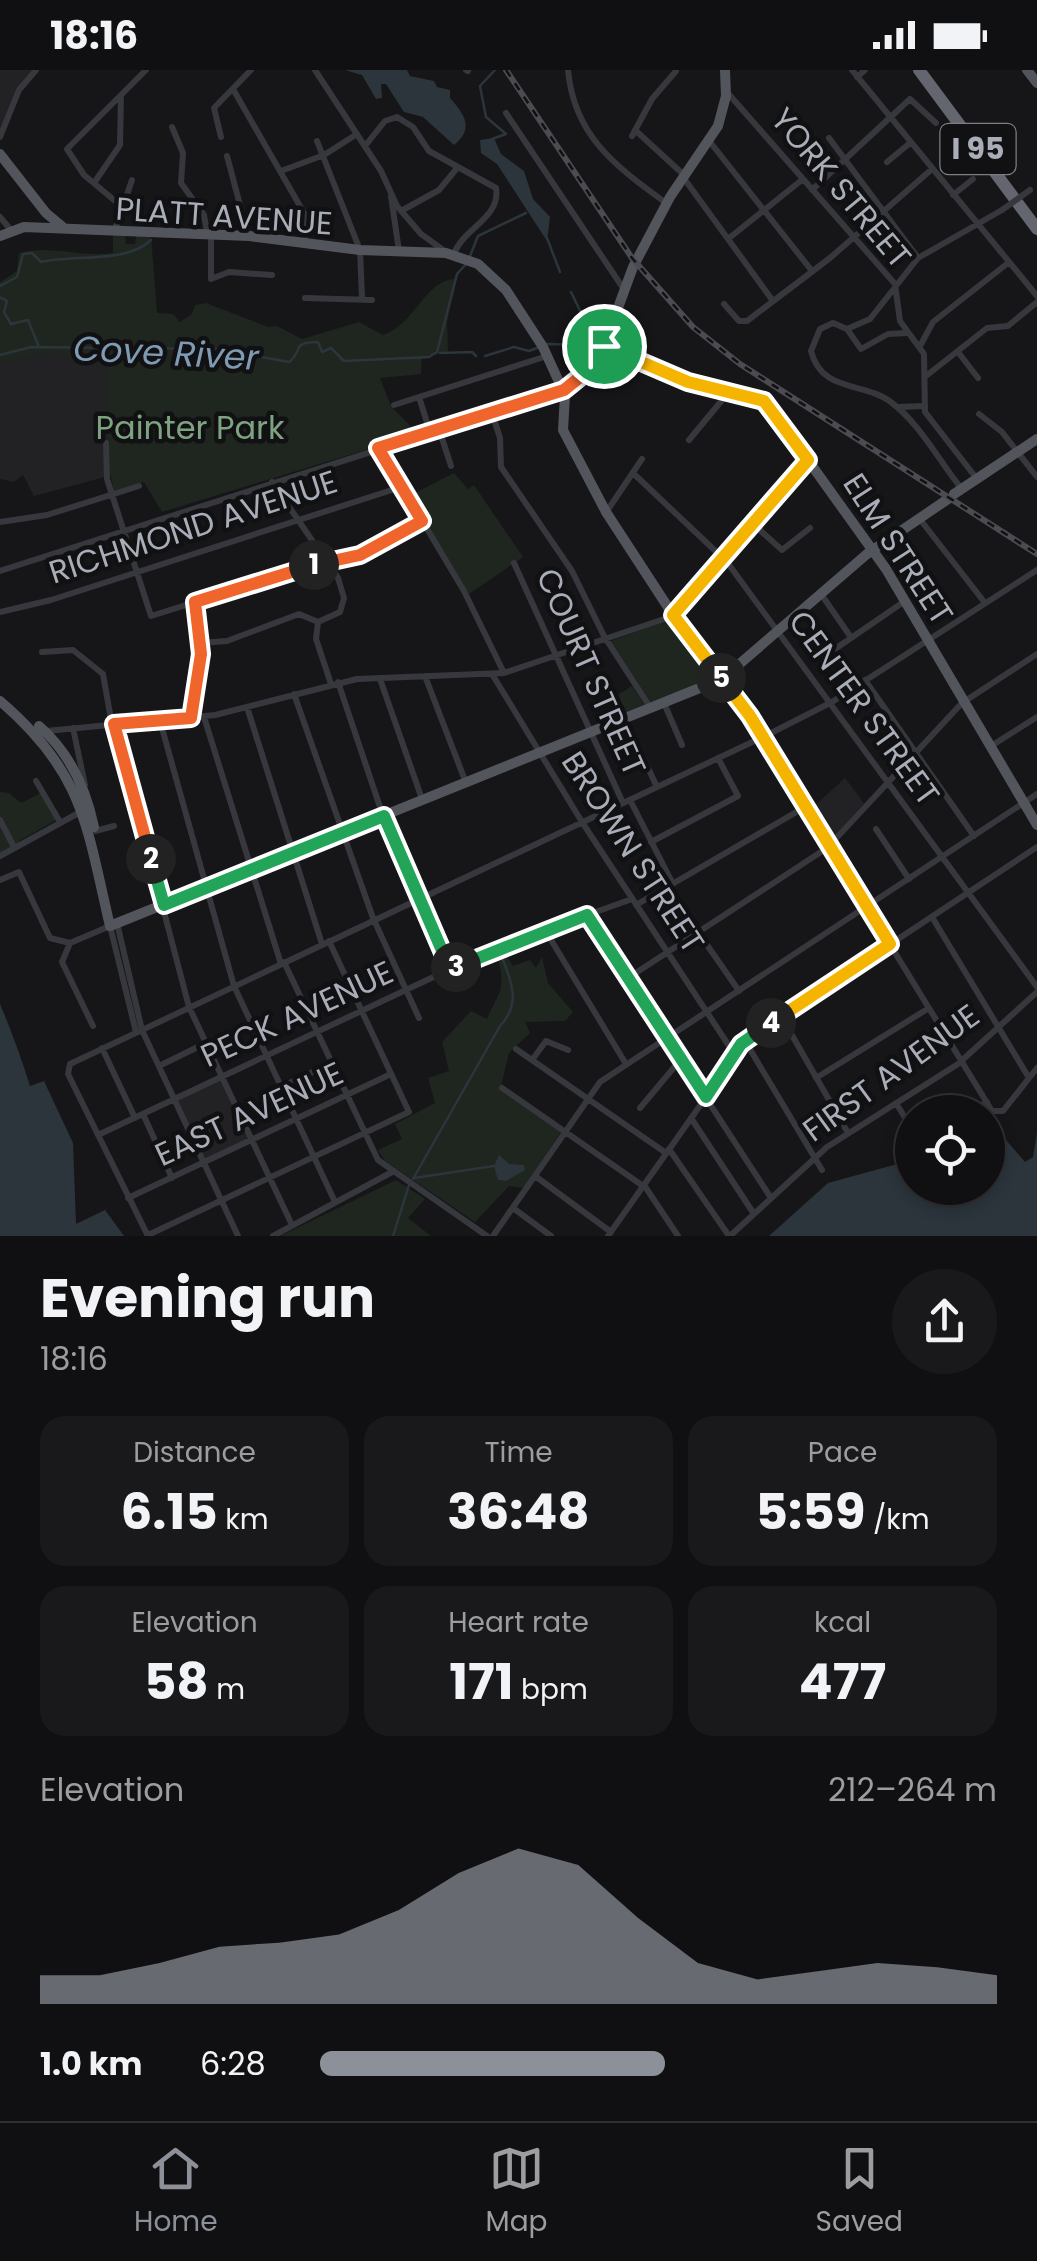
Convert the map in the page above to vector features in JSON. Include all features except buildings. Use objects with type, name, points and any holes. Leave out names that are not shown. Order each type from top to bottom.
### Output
[{"type":"highway","name":"I 95","points":[[919,70],[1037,229]]},
{"type":"highway","name":"I 95","points":[[930,70],[1036,215]]},
{"type":"main road","points":[[564,390],[570,391],[604,346],[623,288],[666,203],[710,142],[726,91],[725,70]]},
{"type":"main road","points":[[1027,70],[1037,83]]},
{"type":"main road","points":[[0,154],[46,213],[69,230]]},
{"type":"main road","points":[[37,228],[46,213]]},
{"type":"main road","name":"PLATT AVENUE","points":[[0,236],[11,230],[37,228],[248,236],[360,250],[450,254]]},
{"type":"main road","points":[[450,254],[478,264],[499,282],[548,356],[564,390],[563,430],[606,512],[673,615],[722,679]]},
{"type":"main road","name":"ELM STREET","points":[[604,346],[688,382],[767,403],[906,600],[1037,825]]},
{"type":"main road","points":[[113,925],[722,679],[873,549],[1037,438]]},
{"type":"main road","points":[[1,697],[42,733],[87,796],[86,809],[113,925]]},
{"type":"main road","points":[[42,733],[95,831],[113,925]]},
{"type":"street","points":[[0,138],[20,87],[36,70]]},
{"type":"street","points":[[120,205],[77,167],[67,149],[146,70]]},
{"type":"street","points":[[221,138],[214,108],[251,70]]},
{"type":"street","points":[[315,70],[365,146],[391,196],[397,211],[399,252]]},
{"type":"street","points":[[568,70],[573,98],[600,152],[666,203]]},
{"type":"street","points":[[865,70],[854,74],[1037,299],[1008,326],[987,328],[925,377]]},
{"type":"street","points":[[676,71],[652,98],[633,133],[683,176],[773,300]]},
{"type":"street","points":[[233,88],[306,218],[305,245]]},
{"type":"street","name":"YORK STREET","points":[[726,91],[894,284],[898,316],[920,346]]},
{"type":"street","points":[[94,183],[120,144],[121,95]]},
{"type":"street","points":[[812,190],[910,99],[936,123]]},
{"type":"street","points":[[506,113],[623,288]]},
{"type":"street","points":[[365,146],[385,122],[397,116],[411,125],[428,151],[494,185],[498,194],[488,214],[450,254],[420,234],[397,211]]},
{"type":"street","points":[[172,127],[184,157],[181,183],[204,216],[209,235],[211,280],[230,272],[272,275]]},
{"type":"street","points":[[281,171],[324,155],[357,134]]},
{"type":"street","points":[[828,138],[918,258]]},
{"type":"street","points":[[318,142],[360,250],[362,297]]},
{"type":"street","points":[[710,142],[812,271]]},
{"type":"street","points":[[887,162],[910,143]]},
{"type":"street","points":[[226,156],[248,236]]},
{"type":"street","points":[[397,211],[439,190],[458,167]]},
{"type":"street","points":[[724,304],[739,320],[747,321],[932,169]]},
{"type":"street","points":[[953,196],[973,178]]},
{"type":"street","points":[[728,239],[803,179]]},
{"type":"street","points":[[114,233],[120,205],[132,180]]},
{"type":"street","points":[[924,406],[896,407],[835,382],[817,366],[811,351],[820,329],[825,323],[847,328],[870,319],[918,258],[1034,188]]},
{"type":"street","points":[[0,217],[11,230]]},
{"type":"street","points":[[977,479],[924,406],[920,346],[933,322],[1008,263]]},
{"type":"street","points":[[305,298],[372,300]]},
{"type":"street","points":[[847,328],[861,349],[888,334],[907,333]]},
{"type":"street","points":[[958,352],[978,378]]},
{"type":"street","points":[[394,405],[548,356]]},
{"type":"street","points":[[0,571],[564,390]]},
{"type":"street","points":[[689,440],[729,392]]},
{"type":"street","points":[[419,398],[430,432]]},
{"type":"street","points":[[896,407],[955,494]]},
{"type":"street","points":[[492,413],[500,438],[501,468],[572,572],[606,639],[651,708]]},
{"type":"street","points":[[979,414],[996,426],[1037,477]]},
{"type":"street","points":[[439,429],[451,466]]},
{"type":"street","points":[[106,443],[106,471],[151,616],[326,561],[360,555],[422,521]]},
{"type":"street","points":[[378,448],[464,591],[504,673]]},
{"type":"street","points":[[606,512],[642,459]]},
{"type":"street","points":[[42,733],[204,717],[334,683],[504,673],[606,639],[673,615],[808,460]]},
{"type":"street","name":"CENTER STREET","points":[[633,472],[722,560],[1037,990]]},
{"type":"street","points":[[201,643],[227,641],[299,614],[318,622],[338,614],[344,602],[341,583],[272,482]]},
{"type":"street","points":[[0,522],[47,515],[139,486]]},
{"type":"street","name":"RICHMOND AVENUE","points":[[0,612],[401,486]]},
{"type":"street","points":[[918,518],[985,603]]},
{"type":"street","points":[[752,524],[782,550],[810,528]]},
{"type":"street","name":"COURT STREET","points":[[514,563],[626,801],[673,884]]},
{"type":"street","points":[[246,707],[325,943],[409,1112],[148,1236],[67,1068],[102,1048],[139,1031],[189,1007],[283,963],[325,943],[374,920],[418,900],[763,737],[829,703],[1037,570]]},
{"type":"street","points":[[821,594],[850,636]]},
{"type":"street","points":[[835,649],[906,600]]},
{"type":"street","points":[[191,718],[201,643],[195,602]]},
{"type":"street","points":[[318,622],[316,640],[418,900],[450,969]]},
{"type":"street","points":[[42,652],[73,650],[99,669],[189,1007],[292,1225]]},
{"type":"street","points":[[628,978],[830,846],[965,701],[1037,654]]},
{"type":"street","name":"BROWN STREET","points":[[492,674],[582,822],[734,1055]]},
{"type":"street","points":[[425,676],[466,783]]},
{"type":"street","points":[[380,678],[422,800]]},
{"type":"street","points":[[722,679],[763,737],[982,1095]]},
{"type":"street","points":[[866,680],[974,836]]},
{"type":"street","points":[[294,694],[340,833],[419,1018]]},
{"type":"street","points":[[664,703],[682,745]]},
{"type":"street","points":[[204,717],[283,963],[378,1160],[490,1236],[600,1082],[1037,794]]},
{"type":"street","points":[[990,746],[1037,717]]},
{"type":"street","points":[[626,719],[658,787]]},
{"type":"street","points":[[160,721],[234,986],[335,1202]]},
{"type":"street","points":[[72,728],[87,796]]},
{"type":"street","points":[[651,842],[738,796],[718,758]]},
{"type":"street","points":[[36,781],[60,822]]},
{"type":"street","name":"PECK AVENUE","points":[[98,1135],[450,969],[673,884],[805,807]]},
{"type":"street","points":[[0,856],[7,848],[86,809]]},
{"type":"street","points":[[0,820],[7,848]]},
{"type":"street","points":[[95,831],[114,826]]},
{"type":"street","points":[[876,829],[909,879]]},
{"type":"street","points":[[535,1176],[609,1234],[744,1041],[1037,847]]},
{"type":"street","points":[[0,880],[20,872],[50,938],[70,942],[113,925],[139,1031],[238,1236]]},
{"type":"street","points":[[587,915],[771,1198]]},
{"type":"street","points":[[932,917],[1029,1078]]},
{"type":"street","points":[[545,930],[626,1064]]},
{"type":"street","points":[[698,932],[739,991]]},
{"type":"street","points":[[70,942],[62,962],[93,1026]]},
{"type":"street","name":"FIRST AVENUE","points":[[908,1095],[961,1061],[1037,990]]},
{"type":"street","points":[[816,1078],[929,1008]]},
{"type":"street","points":[[782,1016],[848,1133]]},
{"type":"street","points":[[532,1060],[546,1041],[568,1050]]},
{"type":"street","points":[[744,1041],[822,1170]]},
{"type":"street","points":[[158,1066],[206,1042]]},
{"type":"street","points":[[102,1048],[172,1178]]},
{"type":"street","points":[[516,1049],[667,1151],[729,1236]]},
{"type":"street","points":[[640,1108],[681,1059]]},
{"type":"street","points":[[282,1087],[332,1064]]},
{"type":"street","points":[[1005,1103],[1037,1068]]},
{"type":"street","name":"EAST AVENUE","points":[[128,1198],[391,1074]]},
{"type":"street","points":[[502,1088],[642,1186],[678,1236]]},
{"type":"street","name":"FIRST AVENUE","points":[[729,1236],[814,1158],[895,1104]]},
{"type":"street","points":[[691,1118],[754,1214]]},
{"type":"street","points":[[273,1236],[394,1172]]},
{"type":"street","points":[[513,1208],[551,1236]]},
{"type":"shaded area","points":[[0,70],[33,70],[16,90],[0,133]]},
{"type":"shaded area","points":[[345,70],[407,70],[410,76],[434,81],[437,87],[450,90],[450,98],[465,121],[464,133],[454,145],[423,117],[404,112],[386,84],[381,84],[382,98],[376,99],[362,75]]},
{"type":"shaded area","points":[[494,138],[501,154],[524,171],[533,199],[550,217],[547,241],[497,164],[481,153],[480,140]]},
{"type":"shaded area","points":[[103,330],[120,473],[34,496],[23,475],[14,482],[0,479],[0,353]]},
{"type":"shaded area","points":[[845,778],[864,803],[830,841],[810,810]]},
{"type":"shaded area","points":[[0,1004],[30,1086],[44,1081],[73,1143],[76,1224],[105,1210],[124,1236],[0,1236]]},
{"type":"shaded area","points":[[221,1080],[249,1138],[205,1159],[177,1100]]},
{"type":"shaded area","points":[[1037,1133],[1037,1236],[769,1236],[828,1183],[895,1165],[895,1205],[1005,1205],[1005,1140],[1025,1162],[1033,1157]]},
{"type":"shaded area","points":[[499,1155],[509,1164],[524,1165],[525,1170],[506,1181],[498,1180],[494,1166]]},
{"type":"green space","name":"Painter Park","points":[[113,235],[125,236],[126,244],[135,244],[136,236],[151,236],[157,313],[173,314],[180,322],[192,314],[195,305],[206,303],[268,327],[277,326],[302,339],[359,322],[383,335],[404,321],[437,286],[457,279],[447,322],[448,352],[422,357],[421,374],[380,378],[391,406],[418,434],[162,512],[144,482],[114,492],[109,468],[107,368],[70,355],[40,355],[0,363],[0,282],[17,271],[19,253],[113,253]]},
{"type":"green space","points":[[454,473],[468,489],[474,485],[523,557],[469,594],[409,496]]},
{"type":"green space","points":[[666,621],[673,622],[712,673],[712,679],[652,704],[611,641]]},
{"type":"green space","points":[[632,686],[645,706],[625,714],[619,701],[613,703],[611,699]]},
{"type":"green space","points":[[0,792],[9,793],[21,803],[41,793],[56,820],[19,841],[20,848],[0,859]]},
{"type":"green space","points":[[502,949],[513,966],[530,960],[536,968],[542,957],[548,983],[573,1012],[565,1021],[525,1022],[530,1033],[509,1053],[500,1090],[561,1132],[523,1188],[509,1186],[475,1222],[385,1161],[378,1150],[402,1139],[395,1124],[435,1103],[428,1078],[449,1071],[442,1042],[471,1011],[487,1019],[501,987],[496,951]]},
{"type":"green space","points":[[396,1180],[425,1199],[408,1218],[431,1236],[280,1236]]},
{"type":"waterway","name":"Cove River","points":[[492,139],[506,134],[486,117],[480,86],[495,70]]},
{"type":"waterway","name":"Cove River","points":[[470,256],[478,236],[526,213]]},
{"type":"waterway","name":"Cove River","points":[[547,238],[560,272]]},
{"type":"waterway","points":[[0,286],[17,277],[23,254],[32,253],[41,262],[114,255],[140,248],[151,240]]},
{"type":"waterway","name":"Cove River","points":[[0,355],[31,347],[219,349],[289,362],[300,345],[318,342],[322,352],[331,348],[344,361],[429,357],[437,352],[457,274],[467,263]]},
{"type":"waterway","name":"Cove River","points":[[547,344],[587,345],[586,323],[571,292]]},
{"type":"waterway","points":[[0,297],[7,301],[4,312],[11,324],[28,320],[39,347]]},
{"type":"waterway","name":"Cove River","points":[[485,356],[514,347],[529,351],[537,348]]},
{"type":"waterway","name":"Cove River","points":[[440,353],[472,352],[476,356]]},
{"type":"waterway","points":[[413,1179],[511,1008],[512,990],[499,950]]},
{"type":"waterway","points":[[414,1178],[494,1166]]},
{"type":"waterway","points":[[393,1236],[409,1185]]},
{"type":"railway","points":[[506,70],[632,258],[693,327],[740,364],[1037,554]]},
{"type":"route","points":[[604,346],[688,382],[764,401],[808,460],[673,615],[750,716],[890,944],[747,1039],[706,1097],[587,915],[495,948],[450,969],[384,816],[164,905],[114,724],[191,718],[201,654],[195,602],[324,562],[360,555],[422,521],[378,448],[564,390],[590,369],[604,346]]}]
